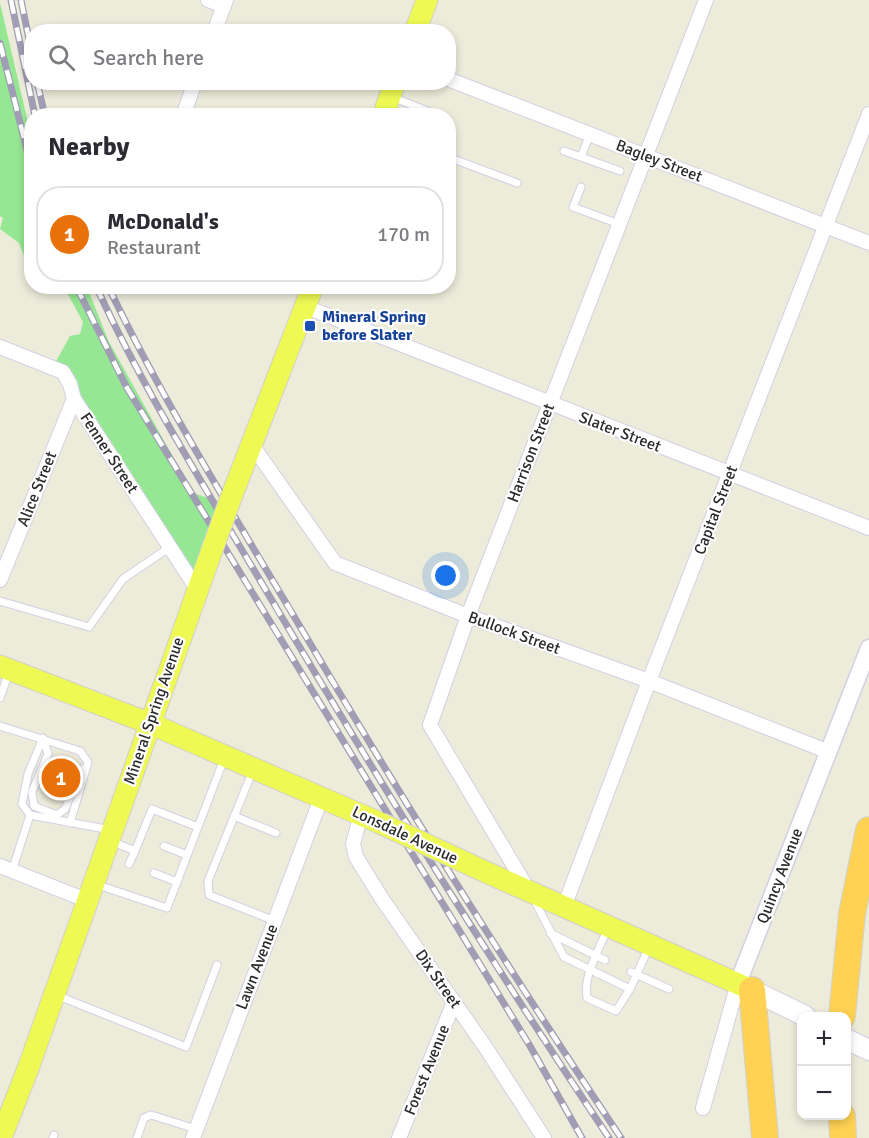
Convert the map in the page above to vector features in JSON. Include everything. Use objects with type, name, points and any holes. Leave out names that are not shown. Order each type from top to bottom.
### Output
[{"type":"highway","points":[[842,1012],[852,914],[869,830]]},
{"type":"highway","points":[[745,987],[765,1138]]},
{"type":"highway","points":[[842,1120],[843,1138]]},
{"type":"main road","points":[[418,24],[427,0]]},
{"type":"main road","name":"Mineral Spring Avenue","points":[[0,1138],[197,589],[311,294]]},
{"type":"main road","name":"Lonsdale Avenue","points":[[5,668],[150,724],[322,796],[530,892],[745,987],[797,1013]]},
{"type":"main road","points":[[851,1041],[869,1050]]},
{"type":"street","points":[[208,0],[225,3],[217,24]]},
{"type":"street","name":"Harrison Street","points":[[530,892],[430,725],[468,616],[706,0]]},
{"type":"street","name":"Bagley Street","points":[[456,83],[869,243]]},
{"type":"street","points":[[186,108],[192,90]]},
{"type":"street","name":"Capital Street","points":[[564,907],[869,114]]},
{"type":"street","name":"Slater Street","points":[[306,307],[550,405],[869,528]]},
{"type":"street","name":"Fenner Street","points":[[0,347],[63,372],[70,384],[74,399],[197,589]]},
{"type":"street","name":"Alice Street","points":[[0,580],[9,551],[74,399]]},
{"type":"street","name":"Bullock Street","points":[[252,445],[335,563],[468,616],[649,681],[829,752]]},
{"type":"street","name":"Quincy Avenue","points":[[703,1108],[829,752],[869,648]]},
{"type":"street","name":"Lawn Avenue","points":[[195,1134],[322,796]]},
{"type":"street","name":"Dix Street","points":[[371,818],[353,844],[356,857],[544,1138]]},
{"type":"street","points":[[6,868],[90,891]]},
{"type":"street","name":"Forest Avenue","points":[[399,1138],[454,1002]]},
{"type":"lane","points":[[389,98],[417,108]]},
{"type":"lane","points":[[581,157],[590,134]]},
{"type":"lane","points":[[564,151],[620,171]]},
{"type":"lane","points":[[456,160],[517,183]]},
{"type":"lane","points":[[581,187],[573,207],[619,225]]},
{"type":"lane","points":[[0,601],[89,627],[123,579],[170,547]]},
{"type":"lane","points":[[0,698],[5,668]]},
{"type":"lane","points":[[0,726],[80,751],[88,762]]},
{"type":"lane","points":[[43,738],[28,774],[22,804],[30,815],[70,823],[110,835],[135,851]]},
{"type":"lane","points":[[43,738],[48,754],[32,792],[34,806],[57,815],[65,809],[81,769],[88,762]]},
{"type":"lane","points":[[90,891],[166,908],[225,756]]},
{"type":"lane","points":[[70,823],[88,762]]},
{"type":"lane","points":[[254,767],[208,880],[209,895],[275,921]]},
{"type":"lane","points":[[129,864],[153,809],[198,827]]},
{"type":"lane","points":[[6,868],[30,815]]},
{"type":"lane","points":[[234,816],[276,833]]},
{"type":"lane","points":[[164,846],[187,855]]},
{"type":"lane","points":[[154,873],[177,882]]},
{"type":"lane","points":[[530,892],[564,957],[630,989]]},
{"type":"lane","points":[[608,927],[585,988],[587,998],[616,1011],[630,989],[633,973],[650,944]]},
{"type":"lane","points":[[550,933],[605,960]]},
{"type":"lane","points":[[53,994],[186,1047],[217,965]]},
{"type":"lane","points":[[633,973],[669,989]]},
{"type":"lane","points":[[137,1138],[144,1118],[151,1115],[195,1134]]},
{"type":"green space","points":[[0,3],[25,108],[24,256],[19,243],[0,229],[3,218],[0,216]]},
{"type":"green space","points":[[68,294],[90,294],[109,342],[193,493],[230,505],[199,589],[54,365],[70,336],[80,334],[83,322]]},
{"type":"railway","points":[[11,0],[24,63]]},
{"type":"railway","points":[[21,0],[26,24]]},
{"type":"railway","points":[[0,43],[24,138]]},
{"type":"railway","points":[[30,90],[33,108]]},
{"type":"railway","points":[[39,90],[43,108]]},
{"type":"railway","points":[[80,294],[127,388],[530,1046],[582,1138]]},
{"type":"railway","points":[[100,294],[134,364],[176,439],[347,727],[476,934],[609,1138]]},
{"type":"railway","points":[[112,294],[173,411],[332,680],[494,943],[621,1138]]},
{"type":"place","name":"Mineral Spring before Slater","points":[[310,326]]},
{"type":"place","name":"McDonald's","points":[[61,778]]}]
